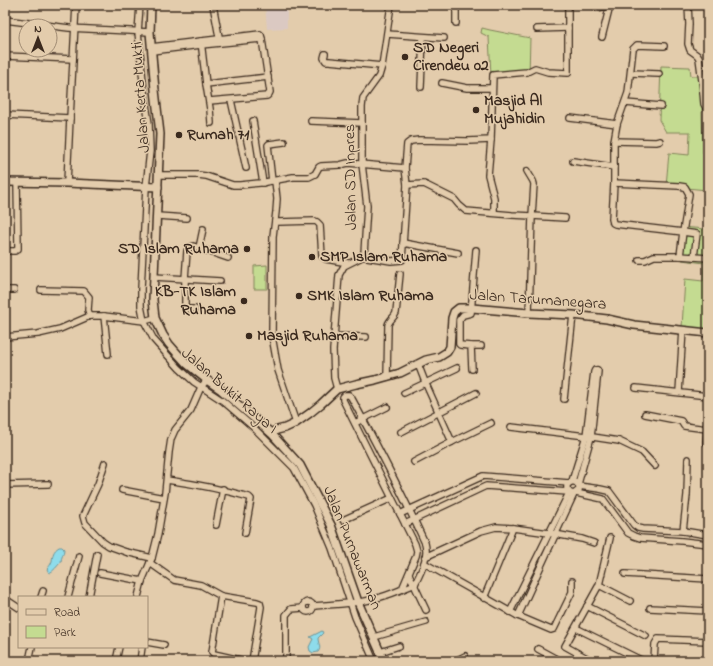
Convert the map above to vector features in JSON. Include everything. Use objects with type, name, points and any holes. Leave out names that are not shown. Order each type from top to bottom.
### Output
[{"type":"street","points":[[67,182],[76,5]]},
{"type":"street","name":"Jalan Bukit Raya I","points":[[140,5],[138,32],[149,124],[152,187],[141,289],[141,306],[150,320],[154,340],[179,368],[194,382],[204,384],[253,427],[294,468],[335,547]]},
{"type":"street","name":"Jalan Kerta Mukti","points":[[151,5],[150,32],[160,134],[158,174],[152,187]]},
{"type":"street","points":[[212,5],[219,41]]},
{"type":"street","name":"Jalan SD Inpres","points":[[362,256],[364,254],[367,206],[362,164],[363,98],[379,76],[382,66],[391,5]]},
{"type":"street","points":[[456,5],[456,23]]},
{"type":"street","points":[[494,214],[494,198],[488,175],[491,140],[492,75],[527,72],[535,68],[548,72],[568,73],[568,5]]},
{"type":"street","points":[[596,5],[598,8],[611,5],[602,37]]},
{"type":"street","points":[[688,5],[688,44],[690,50],[697,55],[698,58],[704,106],[708,108]]},
{"type":"street","points":[[5,20],[74,28],[150,32]]},
{"type":"street","points":[[537,29],[568,28]]},
{"type":"street","points":[[152,49],[219,41],[260,34],[270,94],[267,96],[209,102]]},
{"type":"street","points":[[387,34],[444,38]]},
{"type":"street","points":[[421,87],[423,37]]},
{"type":"street","points":[[201,43],[211,123]]},
{"type":"street","points":[[664,46],[637,45],[633,49],[628,93],[617,124],[614,141],[612,219],[613,223],[615,224],[697,234],[695,257]]},
{"type":"street","points":[[325,54],[324,58],[326,61],[382,66]]},
{"type":"street","points":[[5,56],[73,59]]},
{"type":"street","points":[[631,73],[659,74]]},
{"type":"street","points":[[206,84],[268,77]]},
{"type":"street","points":[[442,83],[468,88],[492,88]]},
{"type":"street","points":[[144,91],[155,90]]},
{"type":"street","points":[[231,100],[246,168]]},
{"type":"street","points":[[625,104],[661,106]]},
{"type":"street","points":[[5,115],[70,118]]},
{"type":"street","points":[[570,118],[617,124]]},
{"type":"street","points":[[311,120],[362,123]]},
{"type":"street","points":[[253,121],[263,183]]},
{"type":"street","points":[[5,337],[60,330],[90,316],[150,320],[204,384],[220,389],[271,433],[285,428],[322,404],[337,389],[334,378],[333,361],[334,336],[339,275],[344,266],[362,256],[391,261],[402,260],[407,185],[405,168],[407,144],[411,141],[419,140],[491,140]]},
{"type":"street","points":[[614,141],[660,141]]},
{"type":"street","points":[[284,142],[268,145],[277,199],[273,236],[272,336],[278,370],[296,422]]},
{"type":"street","points":[[573,161],[614,168]]},
{"type":"street","points":[[158,174],[206,176],[233,185],[240,185],[309,177],[315,174],[319,168],[324,165],[340,165],[348,163],[405,168]]},
{"type":"street","points":[[527,171],[534,184],[529,313]]},
{"type":"street","points":[[5,182],[67,182],[152,187],[157,216],[153,300],[150,320]]},
{"type":"street","points":[[5,251],[15,251],[18,249],[17,183]]},
{"type":"street","points":[[614,183],[685,187],[689,194],[680,256]]},
{"type":"street","points":[[407,185],[424,184],[454,199],[466,211],[564,218]]},
{"type":"street","points":[[157,216],[187,218]]},
{"type":"street","points":[[278,222],[317,222],[320,225],[322,256],[326,259],[349,263]]},
{"type":"street","points":[[199,248],[203,229]]},
{"type":"street","points":[[403,243],[458,253]]},
{"type":"street","points":[[195,309],[185,308],[187,251],[193,246],[228,258]]},
{"type":"street","points":[[476,250],[472,308],[471,313],[463,315],[459,320],[459,344],[482,346]]},
{"type":"street","points":[[639,260],[645,260],[654,256],[708,258]]},
{"type":"street","points":[[387,377],[388,325],[396,314],[400,274]]},
{"type":"street","points":[[154,277],[220,281]]},
{"type":"street","points":[[5,290],[14,290]]},
{"type":"street","points":[[41,290],[84,292],[89,296],[88,310],[90,316]]},
{"type":"street","name":"Jalan Tarumanegara","points":[[337,389],[400,374],[426,360],[439,357],[447,352],[450,347],[452,318],[454,312],[459,308],[574,315],[607,319],[634,325],[708,333]]},
{"type":"street","points":[[564,399],[574,315]]},
{"type":"street","points":[[104,316],[108,354]]},
{"type":"street","points":[[679,392],[683,330]]},
{"type":"street","points":[[154,340],[163,335]]},
{"type":"street","points":[[334,336],[366,337]]},
{"type":"street","points":[[471,346],[472,369]]},
{"type":"street","points":[[418,364],[452,442]]},
{"type":"street","points":[[404,393],[457,368]]},
{"type":"street","points":[[574,484],[588,436],[598,371],[596,370],[594,372],[588,436]]},
{"type":"street","points":[[138,596],[142,581],[151,560],[164,498],[171,439],[175,430],[191,410],[204,384]]},
{"type":"street","points":[[636,388],[708,396]]},
{"type":"street","points":[[401,432],[476,393]]},
{"type":"street","points":[[286,661],[286,615],[291,610],[303,608],[305,611],[311,612],[314,606],[354,603],[379,597],[402,589],[415,584],[424,560],[426,547],[425,542],[410,509],[363,419],[349,395],[345,395],[343,400],[415,544],[417,551],[415,560],[402,589]]},
{"type":"street","points":[[354,423],[388,407]]},
{"type":"street","points":[[645,414],[681,420],[684,426],[707,429]]},
{"type":"street","points":[[706,442],[708,419]]},
{"type":"street","points":[[414,462],[492,423]]},
{"type":"street","points":[[511,428],[588,436],[619,441],[642,452],[655,466]]},
{"type":"street","name":"Jalan Purnawarman","points":[[271,433],[300,465],[331,525],[335,547],[354,603],[374,638],[384,661]]},
{"type":"street","points":[[683,531],[688,459]]},
{"type":"street","points":[[105,464],[98,484],[83,516],[85,523],[103,542],[110,546],[151,560],[174,580],[201,585],[221,596],[260,603],[261,607],[252,661]]},
{"type":"street","points":[[400,514],[483,476],[574,484],[608,491],[634,525],[638,528],[683,531],[708,535]]},
{"type":"street","points":[[167,480],[222,489],[249,497],[251,499],[245,533]]},
{"type":"street","points":[[5,484],[48,484]]},
{"type":"street","points":[[572,493],[566,487],[574,484]]},
{"type":"street","points":[[510,612],[549,533],[572,493],[579,490],[574,484]]},
{"type":"street","points":[[405,524],[486,486],[572,493],[603,500],[628,533],[634,536],[640,538],[682,540],[708,544]]},
{"type":"street","points":[[216,525],[222,489]]},
{"type":"street","points":[[122,490],[164,498]]},
{"type":"street","points":[[518,616],[556,534],[572,493]]},
{"type":"street","points":[[343,520],[392,498]]},
{"type":"street","points":[[628,533],[634,525]]},
{"type":"street","points":[[424,560],[482,531],[496,528],[513,528],[556,534],[594,543]]},
{"type":"street","points":[[484,598],[513,528]]},
{"type":"street","points":[[592,661],[565,646],[599,585],[610,538]]},
{"type":"street","points":[[89,596],[97,554]]},
{"type":"street","points":[[68,596],[79,556]]},
{"type":"street","points":[[424,560],[484,598],[518,616],[552,630],[572,592],[572,581]]},
{"type":"street","points":[[100,573],[142,581]]},
{"type":"street","points":[[409,574],[426,610]]},
{"type":"street","points":[[625,574],[708,579]]},
{"type":"street","points":[[527,578],[534,582]]},
{"type":"street","points":[[599,585],[630,601]]},
{"type":"street","points":[[221,596],[212,652],[214,654],[245,661]]},
{"type":"street","points":[[5,600],[18,607]]},
{"type":"street","points":[[354,603],[355,616],[374,661]]},
{"type":"street","points":[[587,606],[646,636]]},
{"type":"street","points":[[650,608],[708,611]]},
{"type":"street","points":[[366,642],[374,638],[426,622]]},
{"type":"street","points":[[576,628],[643,661]]},
{"type":"street","points":[[654,661],[655,644],[658,639],[708,641]]},
{"type":"street","points":[[148,642],[164,645]]},
{"type":"street","points":[[380,652],[399,646]]},
{"type":"street","points":[[29,661],[32,648]]},
{"type":"street","points":[[116,661],[119,648]]},
{"type":"street","points":[[140,661],[142,648]]},
{"type":"street","points":[[538,649],[560,661]]},
{"type":"street","points":[[456,661],[466,656]]},
{"type":"shaded area","points":[[265,5],[287,5],[287,28],[267,29]]},
{"type":"green space","points":[[482,28],[530,38],[529,75],[491,75],[489,37],[481,33]]},
{"type":"green space","points":[[661,66],[690,67],[691,76],[708,76],[708,108],[702,109],[703,153],[708,153],[708,330],[682,327],[685,279],[703,281],[704,263],[682,260],[683,227],[705,229],[707,190],[666,186],[669,153],[689,155],[690,132],[666,132],[659,120]]},
{"type":"green space","points":[[267,265],[267,289],[254,289],[254,266]]},
{"type":"water","points":[[59,547],[64,549],[61,562],[49,573],[47,569],[52,562],[54,551]]},
{"type":"water","points":[[322,631],[323,633],[318,638],[320,647],[319,650],[318,652],[313,653],[310,651],[309,647],[313,639],[310,637]]},
{"type":"place","name":"SD Negeri Cirendeu 02","points":[[405,57]]},
{"type":"place","name":"Masjid Al Mujahidin","points":[[476,110]]},
{"type":"place","name":"Rumah 71","points":[[179,135]]},
{"type":"place","name":"SD Islam Ruhama","points":[[247,249]]},
{"type":"place","name":"SMP Islam Ruhama","points":[[312,257]]},
{"type":"place","name":"SMK Islam Ruhama","points":[[299,296]]},
{"type":"place","name":"KB-TK Islam Ruhama","points":[[244,301]]},
{"type":"place","name":"Masjid Ruhama","points":[[249,336]]}]
